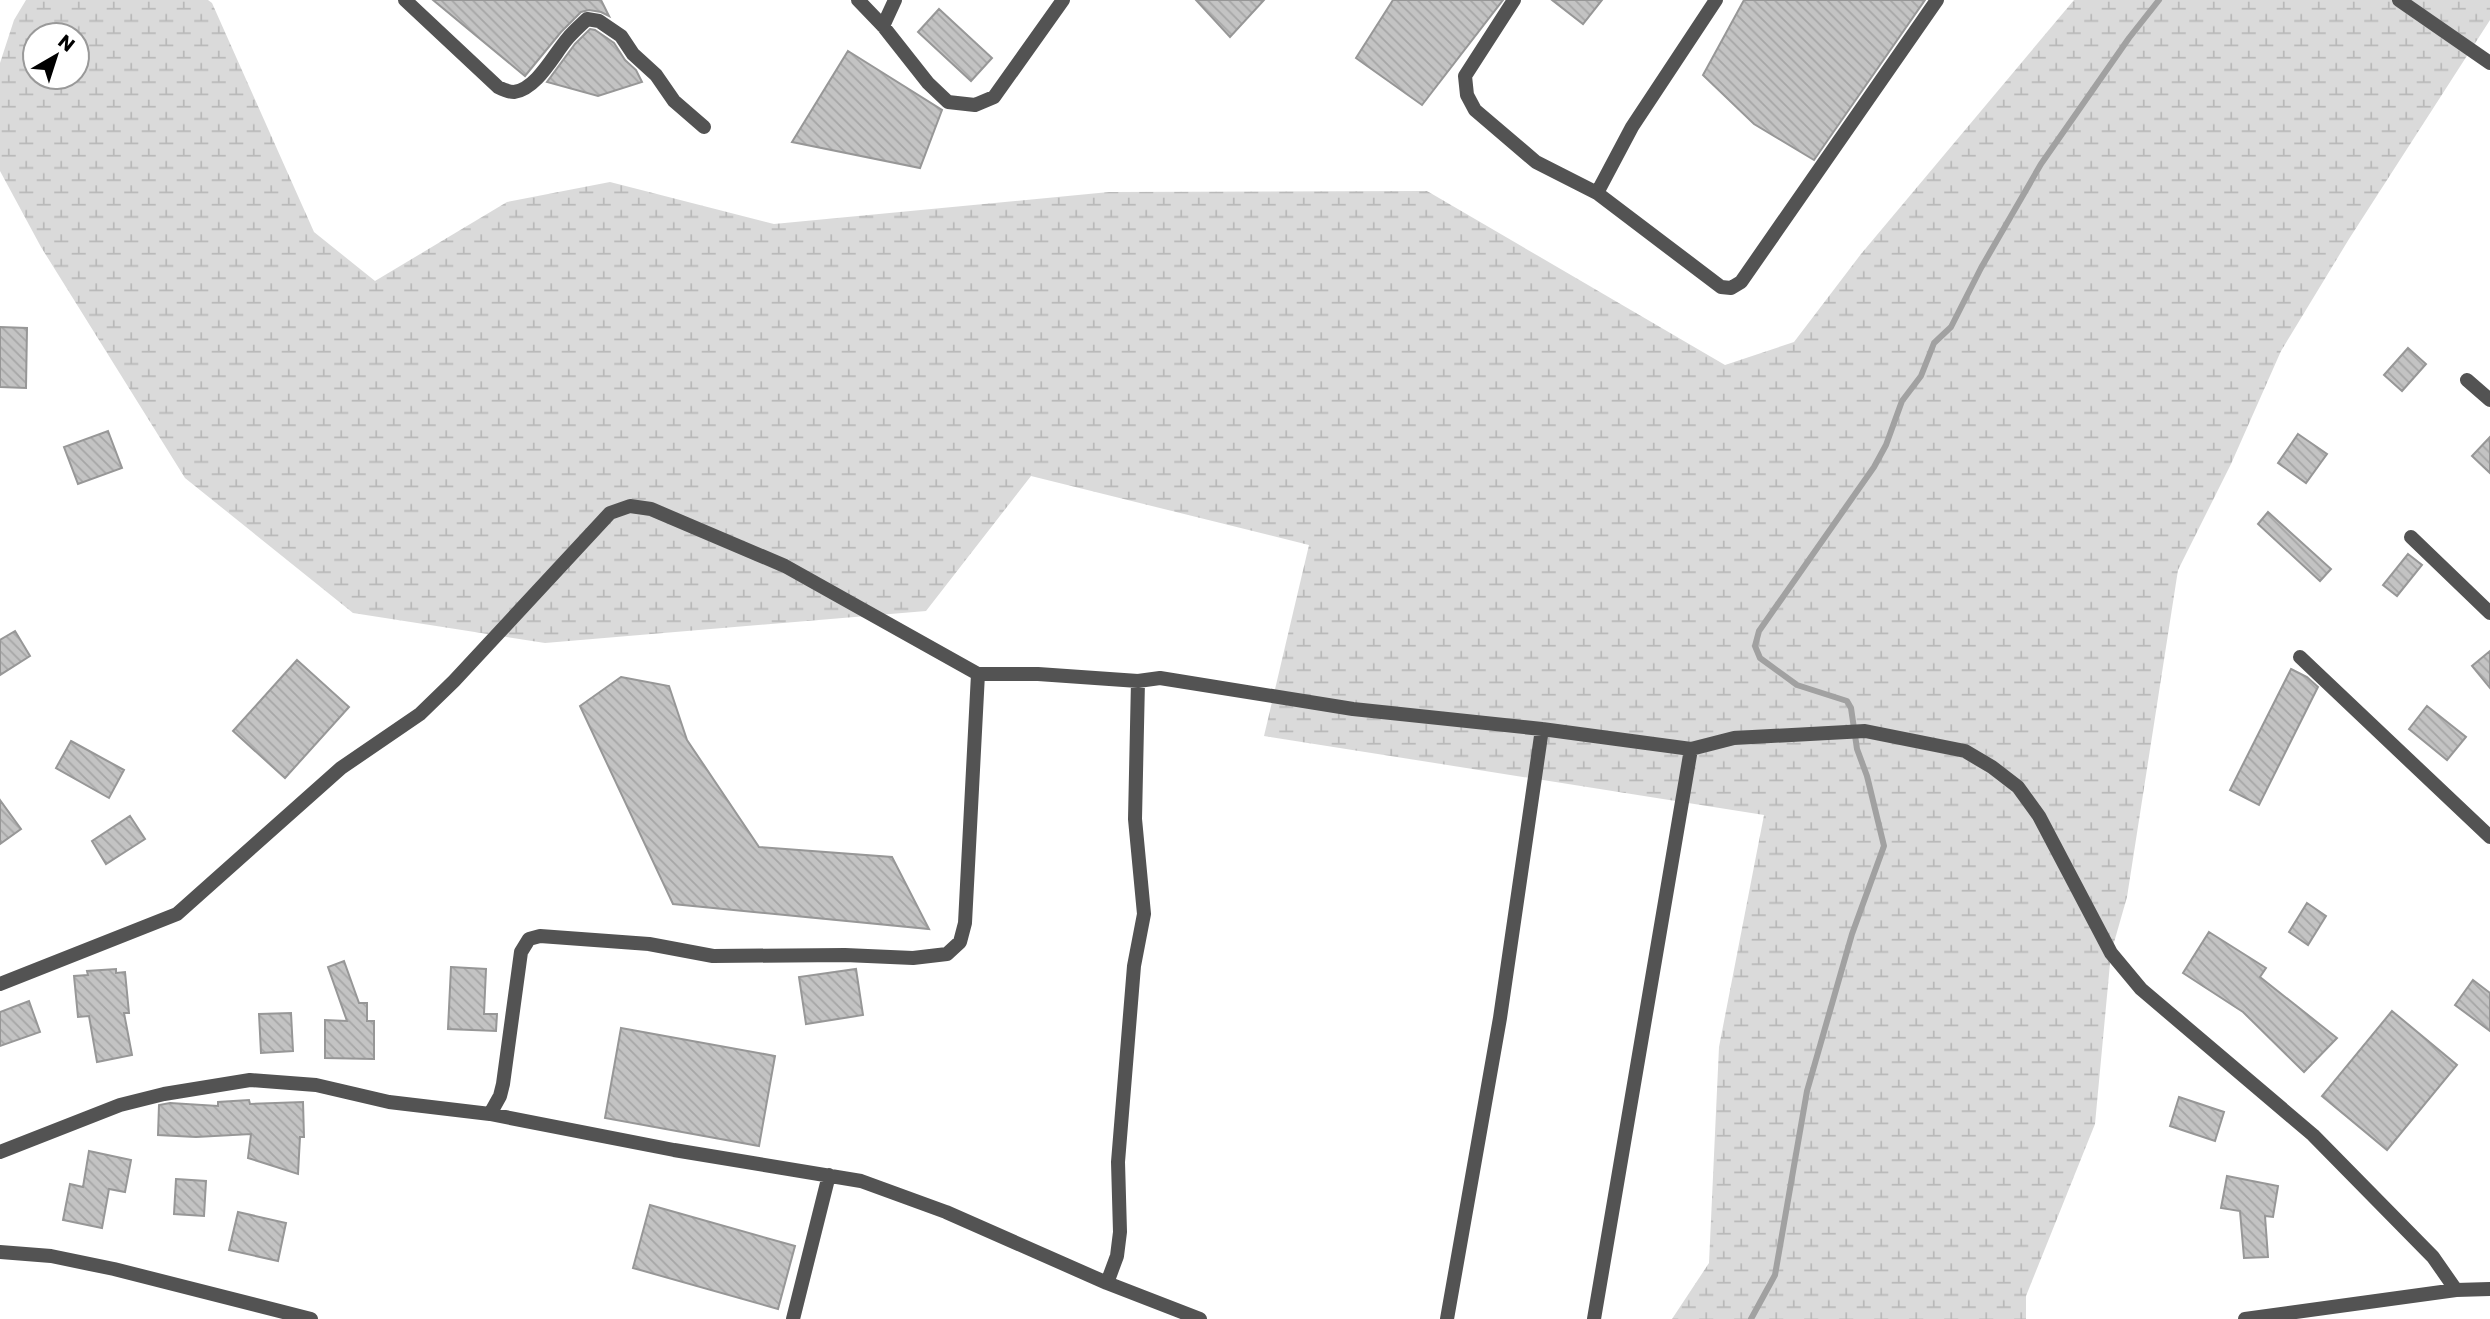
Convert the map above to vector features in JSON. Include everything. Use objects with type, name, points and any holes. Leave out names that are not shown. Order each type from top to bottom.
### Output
[{"type":"street","points":[[405,0],[498,87],[513,92],[526,87],[535,79],[587,19],[599,21],[621,36],[633,54],[656,75],[674,101],[704,127]]},
{"type":"street","points":[[858,0],[947,102],[975,106],[994,97],[1063,0]]},
{"type":"street","points":[[883,26],[895,0]]},
{"type":"street","points":[[1514,0],[1465,76],[1467,95],[1475,110],[1536,162],[1597,193],[1721,288],[1731,288],[1741,282],[1937,0]]},
{"type":"street","points":[[1597,193],[1632,127],[1716,0]]},
{"type":"street","points":[[2399,0],[2490,63]]},
{"type":"street","points":[[2467,380],[2490,400]]},
{"type":"street","points":[[0,984],[177,914],[341,768],[420,714],[610,513],[630,506],[651,509],[785,566],[978,674],[1038,674],[1138,681],[1160,678],[1182,680],[1353,709],[1542,729],[1691,749],[1734,738],[1865,731],[1965,751],[2018,787],[2039,816],[2111,953],[2141,989],[2313,1135],[2433,1257],[2456,1290]]},
{"type":"street","points":[[2411,537],[2490,613]]},
{"type":"street","points":[[2300,657],[2490,837]]},
{"type":"street","points":[[490,1114],[503,1084],[521,952],[529,939],[540,936],[649,944],[713,957],[845,955],[912,958],[947,954],[960,942],[965,923],[978,674]]},
{"type":"street","points":[[1107,1283],[1120,1232],[1118,1162],[1134,967],[1144,914],[1135,819],[1138,681]]},
{"type":"street","points":[[1447,1319],[1500,1018],[1542,729]]},
{"type":"street","points":[[1594,1319],[1691,749]]},
{"type":"street","points":[[0,1152],[120,1105],[164,1094],[250,1080],[316,1086],[389,1101],[490,1114],[674,1150],[861,1181],[946,1212],[1107,1283],[1200,1319]]},
{"type":"street","points":[[793,1319],[829,1175]]},
{"type":"street","points":[[0,1252],[51,1256],[89,1264],[311,1319]]},
{"type":"street","points":[[2245,1319],[2456,1290],[2490,1289]]},
{"type":"green space","points":[[26,0],[208,0],[212,3],[314,232],[375,281],[507,202],[610,182],[774,224],[1109,192],[1427,191],[1725,365],[1794,342],[1861,254],[2074,0],[2490,0],[2490,20],[2349,239],[2281,351],[2231,464],[2178,570],[2127,897],[2111,953],[2095,1124],[2026,1296],[2026,1319],[1672,1319],[1709,1263],[1719,1047],[1764,815],[1264,736],[1309,545],[1031,476],[926,611],[545,643],[353,613],[185,478],[41,247],[0,171],[0,63],[14,20]]},
{"type":"building","points":[[433,0],[601,0],[609,16],[589,10],[581,12],[525,76]]},
{"type":"building","points":[[1196,0],[1264,0],[1230,37]]},
{"type":"building","points":[[1393,0],[1503,0],[1422,105],[1356,58]]},
{"type":"building","points":[[1552,0],[1602,0],[1583,24]]},
{"type":"building","points":[[1744,0],[1925,0],[1814,160],[1754,124],[1703,75]]},
{"type":"building","points":[[939,9],[992,58],[971,81],[918,32]]},
{"type":"building","points":[[590,29],[614,43],[625,60],[636,70],[642,82],[598,96],[547,82],[575,44]]},
{"type":"building","points":[[848,51],[942,110],[920,168],[792,142]]},
{"type":"building","points":[[0,327],[27,328],[26,388],[0,387]]},
{"type":"building","points":[[2408,348],[2426,364],[2402,391],[2384,375]]},
{"type":"building","points":[[108,431],[122,468],[78,484],[64,447]]},
{"type":"building","points":[[2298,434],[2327,454],[2306,483],[2278,463]]},
{"type":"building","points":[[2490,437],[2490,473],[2472,456]]},
{"type":"building","points":[[2268,512],[2331,569],[2320,581],[2258,524]]},
{"type":"building","points":[[2408,554],[2422,565],[2397,596],[2383,585]]},
{"type":"building","points":[[15,631],[30,656],[0,675],[0,640]]},
{"type":"building","points":[[2490,651],[2490,688],[2472,666]]},
{"type":"building","points":[[297,660],[349,707],[285,778],[233,731]]},
{"type":"building","points":[[2291,669],[2307,677],[2318,687],[2259,805],[2230,790]]},
{"type":"building","points":[[621,677],[669,686],[687,740],[759,847],[892,857],[929,929],[673,904],[580,706]]},
{"type":"building","points":[[2427,706],[2466,737],[2447,760],[2409,729]]},
{"type":"building","points":[[71,741],[124,770],[109,798],[56,768]]},
{"type":"building","points":[[0,800],[21,829],[0,844]]},
{"type":"building","points":[[130,816],[145,839],[106,864],[92,841]]},
{"type":"building","points":[[2307,903],[2326,916],[2308,945],[2289,932]]},
{"type":"building","points":[[2209,932],[2266,968],[2260,977],[2337,1038],[2304,1072],[2243,1012],[2183,973]]},
{"type":"building","points":[[344,961],[359,1003],[367,1003],[367,1021],[374,1021],[374,1059],[325,1058],[325,1020],[347,1021],[328,967]]},
{"type":"building","points":[[451,967],[486,969],[484,1014],[497,1014],[496,1031],[448,1029]]},
{"type":"building","points":[[116,969],[116,973],[125,972],[129,1013],[124,1013],[132,1055],[97,1062],[89,1016],[78,1017],[74,976],[88,975],[87,971]]},
{"type":"building","points":[[856,969],[863,1015],[806,1024],[799,977]]},
{"type":"building","points":[[2473,980],[2490,993],[2490,1031],[2455,1005]]},
{"type":"building","points":[[29,1001],[40,1032],[0,1046],[0,1012]]},
{"type":"building","points":[[2392,1011],[2457,1065],[2387,1150],[2322,1096]]},
{"type":"building","points":[[291,1013],[293,1051],[261,1053],[259,1014]]},
{"type":"building","points":[[621,1028],[775,1056],[759,1146],[605,1118]]},
{"type":"building","points":[[2179,1097],[2224,1112],[2215,1141],[2170,1126]]},
{"type":"building","points":[[249,1100],[250,1104],[303,1102],[304,1137],[300,1137],[298,1174],[248,1158],[251,1134],[196,1137],[158,1135],[159,1105],[170,1103],[218,1106],[218,1102]]},
{"type":"building","points":[[89,1151],[131,1160],[125,1192],[109,1189],[102,1228],[63,1220],[70,1184],[83,1187]]},
{"type":"building","points":[[2227,1176],[2278,1186],[2273,1217],[2265,1216],[2268,1257],[2244,1258],[2240,1211],[2221,1208]]},
{"type":"building","points":[[176,1179],[206,1181],[204,1216],[174,1214]]},
{"type":"building","points":[[650,1205],[795,1246],[778,1309],[633,1268]]},
{"type":"building","points":[[238,1212],[286,1223],[278,1261],[229,1250]]},
{"type":"waterway","points":[[1751,1319],[1775,1275],[1807,1091],[1852,934],[1884,846],[1867,776],[1857,749],[1851,708],[1847,701],[1797,685],[1760,658],[1755,646],[1759,631],[1874,467],[1886,445],[1902,401],[1921,376],[1934,343],[1951,327],[1981,268],[2041,164],[2129,38],[2159,0]]}]
